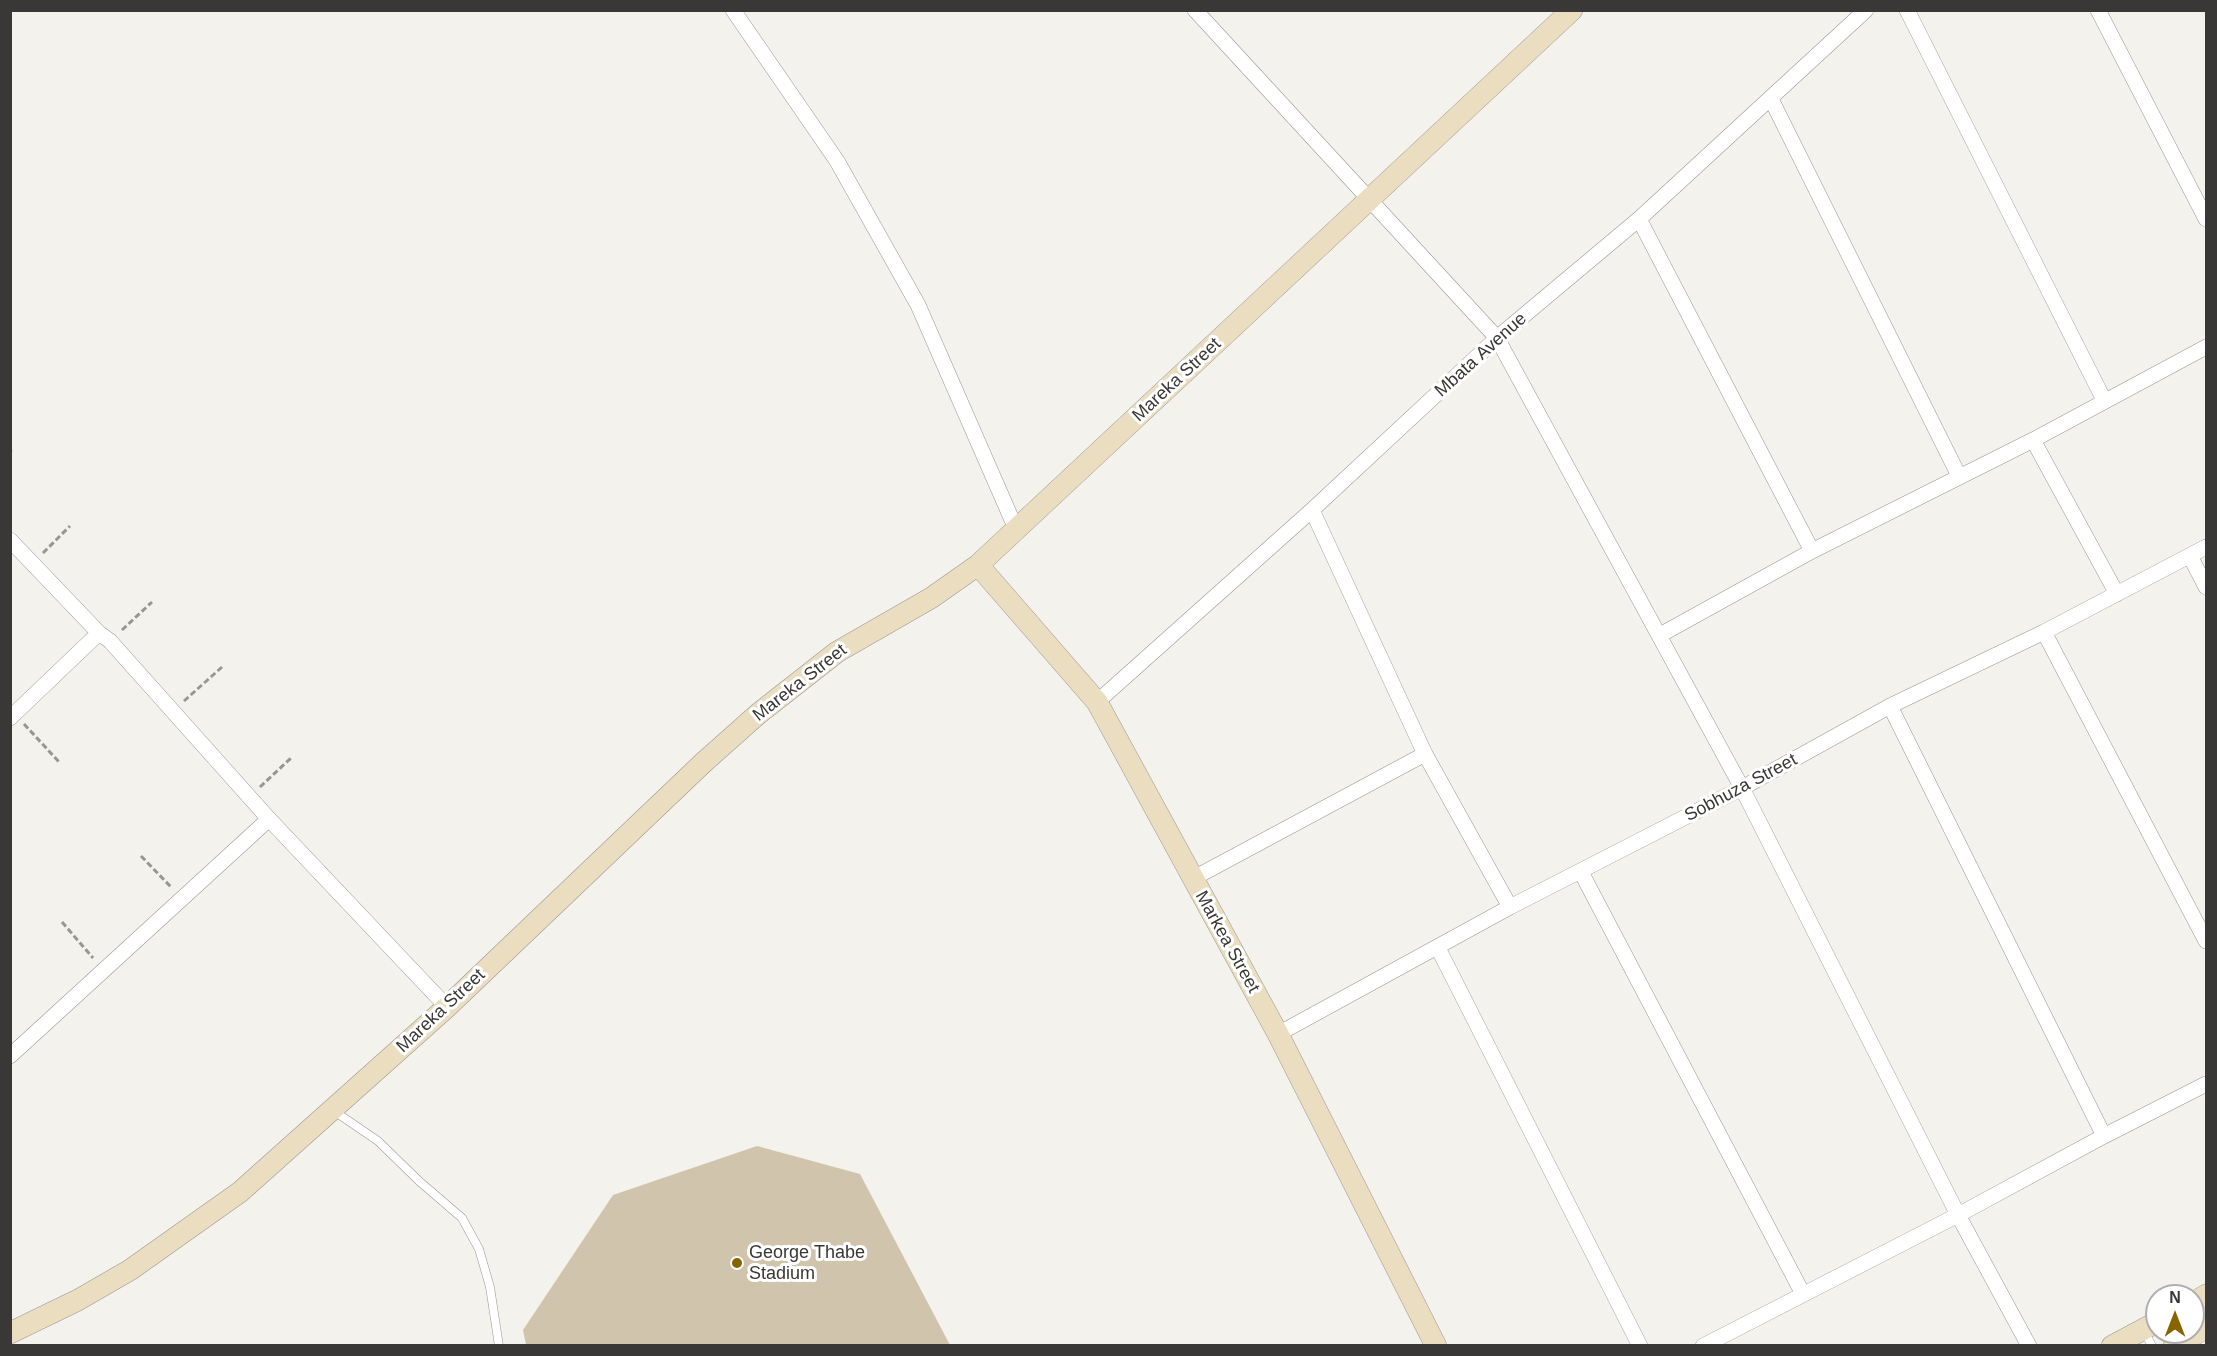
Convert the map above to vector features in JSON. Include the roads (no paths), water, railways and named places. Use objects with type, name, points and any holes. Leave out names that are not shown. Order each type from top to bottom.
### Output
[{"type":"main road","name":"Mareka Street","points":[[10,1333],[78,1300],[130,1270],[240,1192],[447,1007],[704,762],[758,714],[837,652],[931,598],[978,565],[1572,10]]},
{"type":"main road","name":"Markea Street","points":[[978,565],[1097,702],[1278,1034],[1436,1346]]},
{"type":"main road","points":[[2174,1346],[2206,1328]]},
{"type":"main road","points":[[2112,1346],[2145,1334]]},
{"type":"street","points":[[734,10],[837,161],[918,305],[1016,529]]},
{"type":"street","points":[[1195,10],[1497,338],[1742,789],[1958,1215],[2029,1346]]},
{"type":"street","name":"Mbata Avenue","points":[[1097,702],[1312,510],[1497,338],[1639,219],[1866,10]]},
{"type":"street","points":[[1907,10],[2104,400]]},
{"type":"street","points":[[2098,10],[2206,219]]},
{"type":"street","points":[[1771,99],[1959,476]]},
{"type":"street","points":[[1639,219],[1812,551]]},
{"type":"street","points":[[1660,635],[1812,551],[2033,440],[2206,347]]},
{"type":"street","points":[[2033,440],[2117,594]]},
{"type":"street","points":[[1312,510],[1425,754],[1510,907]]},
{"type":"street","points":[[10,540],[105,637],[269,819],[447,1007]]},
{"type":"street","name":"Sobhuza Street","points":[[1278,1034],[1510,907],[1742,789],[1890,706],[2044,632],[2206,547]]},
{"type":"street","points":[[2190,556],[2206,587]]},
{"type":"street","points":[[2044,632],[2206,941]]},
{"type":"street","points":[[13,716],[105,637]]},
{"type":"street","points":[[1890,706],[2104,1136]]},
{"type":"street","points":[[1192,879],[1425,754]]},
{"type":"street","points":[[10,1056],[269,819]]},
{"type":"street","points":[[1581,872],[1803,1294]]},
{"type":"street","points":[[1438,948],[1640,1346]]},
{"type":"street","points":[[1702,1346],[1958,1215],[2206,1084]]},
{"type":"lane","points":[[331,1110],[378,1141],[462,1218],[480,1249],[490,1287],[499,1346]]},
{"type":"place","name":"George Thabe Stadium","points":[[737,1263]]}]
